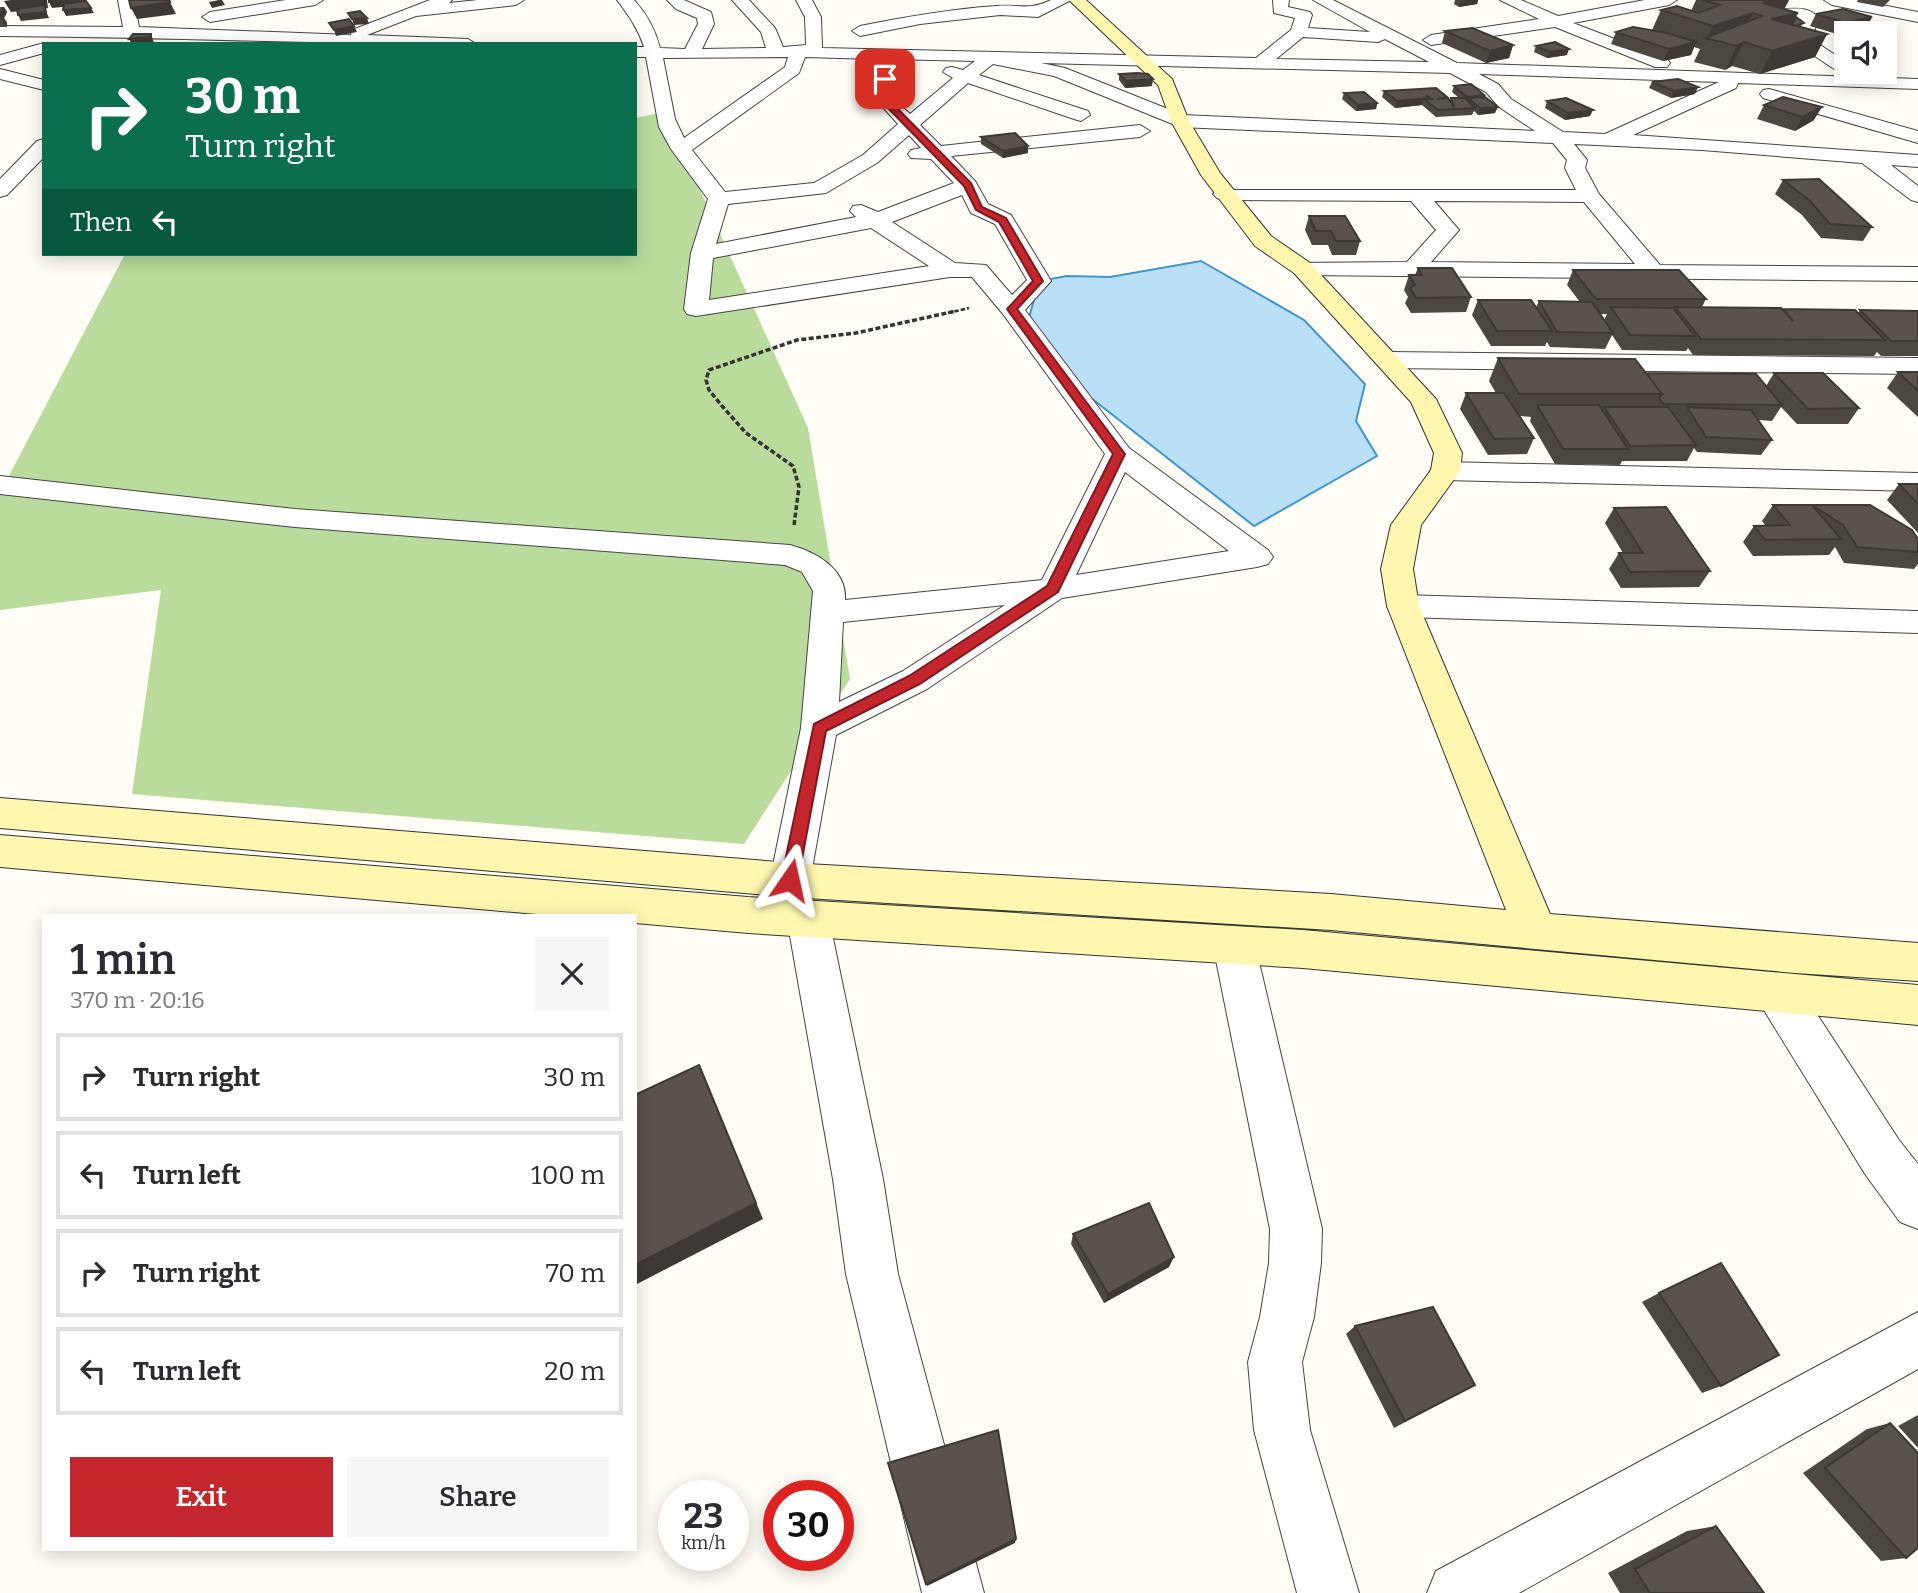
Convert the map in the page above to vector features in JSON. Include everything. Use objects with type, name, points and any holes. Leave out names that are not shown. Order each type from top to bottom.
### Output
[{"type":"street","points":[[126,0],[131,29]]},
{"type":"street","points":[[4,55],[5,31],[106,32],[246,13],[315,0]]},
{"type":"street","points":[[131,29],[191,39],[335,42],[444,0]]},
{"type":"street","points":[[411,12],[516,0]]},
{"type":"street","points":[[625,0],[636,9],[647,31],[644,52],[667,123],[681,149],[719,199]]},
{"type":"street","points":[[675,0],[682,6],[705,15],[706,24],[702,36],[691,54]]},
{"type":"street","points":[[740,0],[769,30],[776,53]]},
{"type":"street","points":[[681,149],[793,69],[806,50],[813,17],[804,0]]},
{"type":"street","points":[[1004,0],[1021,11]]},
{"type":"street","points":[[860,31],[920,19],[1000,10],[1038,12],[1063,0]]},
{"type":"street","points":[[1077,0],[1166,83],[1180,121],[1224,194],[1263,241],[1302,268],[1423,399],[1434,419],[1448,453],[1446,471],[1406,525],[1397,569],[1404,606],[1536,931]]},
{"type":"street","points":[[1259,64],[1299,32],[1304,15],[1280,10],[1281,0]]},
{"type":"street","points":[[1321,0],[1492,88],[1506,103],[1559,138],[1577,160],[1575,168],[1590,196],[1654,272]]},
{"type":"street","points":[[1299,32],[1399,41],[1513,29],[1670,0]]},
{"type":"street","points":[[1724,0],[1773,14],[1796,12],[1811,18],[1807,29],[1797,37],[1834,54]]},
{"type":"street","points":[[1832,0],[1914,13]]},
{"type":"street","points":[[1883,0],[1914,13]]},
{"type":"street","points":[[1529,70],[1513,29],[1514,2],[1554,22],[1636,55],[1913,132]]},
{"type":"street","points":[[1897,28],[1914,13]]},
{"type":"street","points":[[806,50],[843,39],[866,14]]},
{"type":"street","points":[[68,42],[106,32]]},
{"type":"street","points":[[4,55],[42,48]]},
{"type":"street","points":[[644,52],[776,53],[806,50],[904,56],[1529,70],[1776,79],[1834,75]]},
{"type":"street","points":[[4,55],[42,71]]},
{"type":"street","points":[[882,55],[888,103],[968,185],[979,208],[1003,220],[1038,281],[1012,309]]},
{"type":"street","points":[[904,56],[1081,115]]},
{"type":"street","points":[[719,199],[819,189],[870,159],[990,58],[1059,72],[1180,121],[1702,144],[1869,158],[1918,159],[1913,132],[1865,84]]},
{"type":"street","points":[[1776,79],[1834,58]]},
{"type":"street","points":[[0,74],[42,72]]},
{"type":"street","points":[[0,74],[42,84]]},
{"type":"street","points":[[1897,81],[1918,84]]},
{"type":"street","points":[[1608,140],[1731,83]]},
{"type":"street","points":[[870,159],[1140,131]]},
{"type":"street","points":[[0,192],[42,147]]},
{"type":"street","points":[[1869,158],[1918,196]]},
{"type":"street","points":[[0,192],[42,174]]},
{"type":"street","points":[[702,253],[877,220],[968,185]]},
{"type":"street","points":[[819,189],[877,220],[950,270]]},
{"type":"street","points":[[1224,194],[1590,196]]},
{"type":"street","points":[[1417,195],[1448,230]]},
{"type":"street","points":[[1413,269],[1448,230],[1496,196]]},
{"type":"street","points":[[719,199],[702,253],[696,309],[950,270],[978,270],[1012,309],[1119,454],[1258,557],[1053,589],[827,613]]},
{"type":"street","points":[[1302,268],[1918,274]]},
{"type":"street","points":[[1388,360],[1918,366]]},
{"type":"street","points":[[819,728],[915,680],[1053,589],[1119,454]]},
{"type":"street","points":[[1446,471],[1918,482]]},
{"type":"street","points":[[0,485],[80,497],[376,524],[790,555],[814,565],[829,592],[819,728],[799,899],[858,1179],[872,1275],[953,1593]]},
{"type":"street","points":[[1404,606],[1918,622]]},
{"type":"street","points":[[0,813],[1234,945],[1918,1006]]},
{"type":"street","points":[[0,851],[799,899],[1331,912],[1918,962]]},
{"type":"street","points":[[1234,945],[1296,1229],[1295,1263],[1287,1317],[1275,1362],[1282,1430],[1328,1593]]},
{"type":"street","points":[[1777,993],[1882,1157],[1918,1204]]},
{"type":"street","points":[[1458,1593],[1918,1339]]},
{"type":"path","points":[[790,555],[799,486],[793,466],[746,433],[722,406],[709,390],[706,380],[709,370],[797,340],[856,333],[927,315],[979,306],[1012,309]]},
{"type":"green space","points":[[665,112],[808,428],[850,679],[744,844],[132,794],[161,590],[0,610],[0,493],[124,256],[637,256],[637,118]]},
{"type":"water","points":[[1201,261],[1304,320],[1365,384],[1356,421],[1377,456],[1254,526],[1058,372],[1026,329],[1039,281],[1067,276],[1110,277]]},
{"type":"building","points":[[129,0],[169,0],[170,2],[131,8]]},
{"type":"building","points":[[1702,0],[1777,0],[1762,3],[1798,13],[1771,19],[1827,34],[1772,51],[1744,42],[1737,46],[1705,38],[1762,16],[1753,13],[1713,26],[1661,10],[1677,6],[1698,13],[1720,5]]},
{"type":"building","points":[[86,1],[91,8],[63,10],[64,4]]},
{"type":"building","points":[[44,5],[46,12],[18,15],[17,9]]},
{"type":"building","points":[[1843,9],[1872,17],[1839,21],[1816,14]]},
{"type":"building","points":[[360,11],[367,18],[352,19],[348,13]]},
{"type":"building","points":[[1796,17],[1804,23],[1792,25]]},
{"type":"building","points":[[349,19],[354,26],[334,30],[329,23]]},
{"type":"building","points":[[1633,27],[1696,42],[1669,49],[1616,32]]},
{"type":"building","points":[[1472,28],[1513,45],[1490,51],[1445,31]]},
{"type":"building","points":[[133,34],[151,34],[151,37],[129,39]]},
{"type":"building","points":[[1555,42],[1569,49],[1550,52],[1536,46]]},
{"type":"building","points":[[1119,74],[1148,74],[1153,79],[1126,81]]},
{"type":"building","points":[[1678,79],[1698,87],[1674,91],[1652,82]]},
{"type":"building","points":[[1471,84],[1484,95],[1467,97],[1454,86]]},
{"type":"building","points":[[1436,88],[1447,97],[1437,99],[1448,98],[1454,107],[1451,98],[1465,98],[1475,108],[1438,110],[1424,99],[1432,99],[1426,95],[1429,98],[1397,101],[1384,91]]},
{"type":"building","points":[[1364,92],[1377,103],[1358,105],[1344,93]]},
{"type":"building","points":[[1485,97],[1498,107],[1480,108],[1468,98]]},
{"type":"building","points":[[1783,97],[1822,107],[1802,117],[1764,105]]},
{"type":"building","points":[[1566,98],[1593,110],[1568,113],[1547,101]]},
{"type":"building","points":[[1015,133],[1028,146],[1003,151],[981,137]]},
{"type":"building","points":[[1819,179],[1872,227],[1830,224],[1810,201],[1783,180]]},
{"type":"building","points":[[1309,216],[1345,216],[1360,241],[1336,241],[1331,231],[1316,231]]},
{"type":"building","points":[[1418,268],[1452,268],[1471,297],[1416,298],[1410,288],[1415,285],[1409,275],[1422,275]]},
{"type":"building","points":[[1573,270],[1679,270],[1706,299],[1596,299]]},
{"type":"building","points":[[1478,300],[1531,300],[1552,331],[1497,331]]},
{"type":"building","points":[[1539,301],[1592,302],[1613,333],[1557,332]]},
{"type":"building","points":[[1611,307],[1673,308],[1695,336],[1630,335]]},
{"type":"building","points":[[1675,307],[1781,308],[1793,321],[1783,309],[1855,310],[1885,340],[1701,339]]},
{"type":"building","points":[[1860,310],[1918,311],[1918,341],[1891,341]]},
{"type":"building","points":[[1498,358],[1635,359],[1662,394],[1519,394]]},
{"type":"building","points":[[1898,372],[1918,372],[1918,391]]},
{"type":"building","points":[[1646,373],[1756,374],[1782,405],[1663,404],[1659,398],[1662,394]]},
{"type":"building","points":[[1774,373],[1823,373],[1859,408],[1808,409]]},
{"type":"building","points":[[1466,393],[1504,393],[1534,438],[1494,439]]},
{"type":"building","points":[[1537,405],[1599,405],[1628,449],[1563,449]]},
{"type":"building","points":[[1604,407],[1668,407],[1696,445],[1630,446]]},
{"type":"building","points":[[1687,407],[1751,410],[1772,440],[1706,437]]},
{"type":"building","points":[[1899,484],[1918,484],[1918,504]]},
{"type":"building","points":[[1773,505],[1812,505],[1841,539],[1765,540],[1754,526],[1790,525]]},
{"type":"building","points":[[1812,505],[1870,505],[1912,530],[1918,539],[1918,552],[1857,547],[1843,525]]},
{"type":"building","points":[[1666,507],[1710,571],[1630,572],[1619,553],[1643,553],[1614,508]]},
{"type":"building","points":[[699,1065],[756,1203],[637,1264],[637,1094]]},
{"type":"building","points":[[1149,1203],[1174,1257],[1108,1294],[1073,1234]]},
{"type":"building","points":[[1721,1263],[1779,1355],[1721,1386],[1659,1293]]},
{"type":"building","points":[[1433,1307],[1475,1385],[1405,1421],[1355,1326]]},
{"type":"building","points":[[1890,1423],[1918,1453],[1918,1548],[1906,1558],[1825,1468]]},
{"type":"building","points":[[998,1430],[1016,1539],[926,1584],[888,1463]]},
{"type":"building","points":[[1716,1526],[1764,1593],[1650,1593],[1635,1569]]},
{"type":"route","points":[[790,880],[819,728],[915,680],[1053,589],[1119,454],[1012,309],[1038,281],[1003,220],[979,208],[968,185],[888,103],[885,79]]}]
